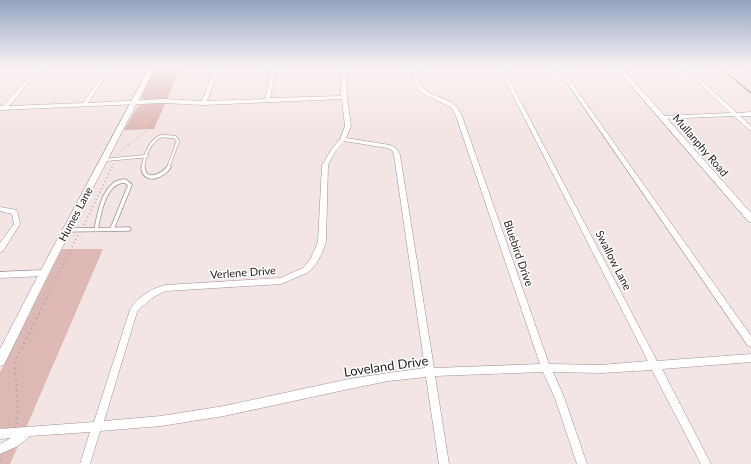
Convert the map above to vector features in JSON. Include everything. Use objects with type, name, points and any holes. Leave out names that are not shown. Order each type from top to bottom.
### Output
[{"type":"street","points":[[2,108],[19,90]]},
{"type":"street","points":[[85,104],[95,90]]},
{"type":"street","name":"Humes Lane","points":[[0,361],[66,230],[141,90]]},
{"type":"street","points":[[204,103],[209,90]]},
{"type":"street","points":[[267,101],[269,90]]},
{"type":"street","name":"Verlene Drive","points":[[85,464],[134,310],[146,298],[166,288],[281,281],[306,270],[313,262],[318,254],[322,242],[325,165],[333,151],[343,139],[348,126],[344,90]]},
{"type":"street","name":"Bluebird Drive","points":[[421,90],[454,107],[459,116],[546,368],[559,397],[582,464]]},
{"type":"street","name":"Swallow Lane","points":[[512,90],[706,464]]},
{"type":"street","points":[[574,90],[751,343]]},
{"type":"street","name":"Mullanphy Road","points":[[638,90],[751,219]]},
{"type":"street","points":[[708,90],[751,130]]},
{"type":"street","points":[[2,108],[134,102],[172,101],[204,103],[344,97]]},
{"type":"street","points":[[663,118],[751,114]]},
{"type":"street","points":[[343,139],[388,146],[394,149],[397,155],[444,464]]},
{"type":"street","points":[[0,209],[15,212],[17,224],[0,250]]},
{"type":"street","points":[[0,274],[44,273]]},
{"type":"street","name":"Loveland Drive","points":[[0,434],[161,421],[224,411],[349,384],[388,377],[431,372],[546,368],[600,369],[751,358]]},
{"type":"street","name":"Loveland Drive","points":[[0,448],[14,442],[28,432]]},
{"type":"lane","points":[[170,136],[175,137],[178,141],[168,169],[162,175],[151,177],[144,174],[143,169],[147,156],[153,142],[157,138],[170,136]]},
{"type":"lane","points":[[104,160],[147,156]]},
{"type":"lane","points":[[96,230],[102,205],[111,185],[117,181],[123,180],[128,182],[130,186],[112,229]]},
{"type":"lane","points":[[66,230],[129,229]]},
{"type":"path","points":[[164,99],[168,90]]},
{"type":"path","points":[[119,152],[149,129],[162,103]]},
{"type":"path","points":[[83,226],[114,163]]},
{"type":"path","points":[[15,426],[18,419],[14,366],[16,359],[79,234]]},
{"type":"shaded area","points":[[145,90],[171,90],[167,99],[145,100],[141,97]]},
{"type":"shaded area","points":[[166,102],[154,129],[124,130],[138,106],[146,103]]},
{"type":"shaded area","points":[[62,249],[103,249],[26,428],[0,428],[0,372]]},
{"type":"shaded area","points":[[18,446],[10,464],[0,464],[0,452]]},
{"type":"waterway","points":[[747,90],[751,93]]}]
